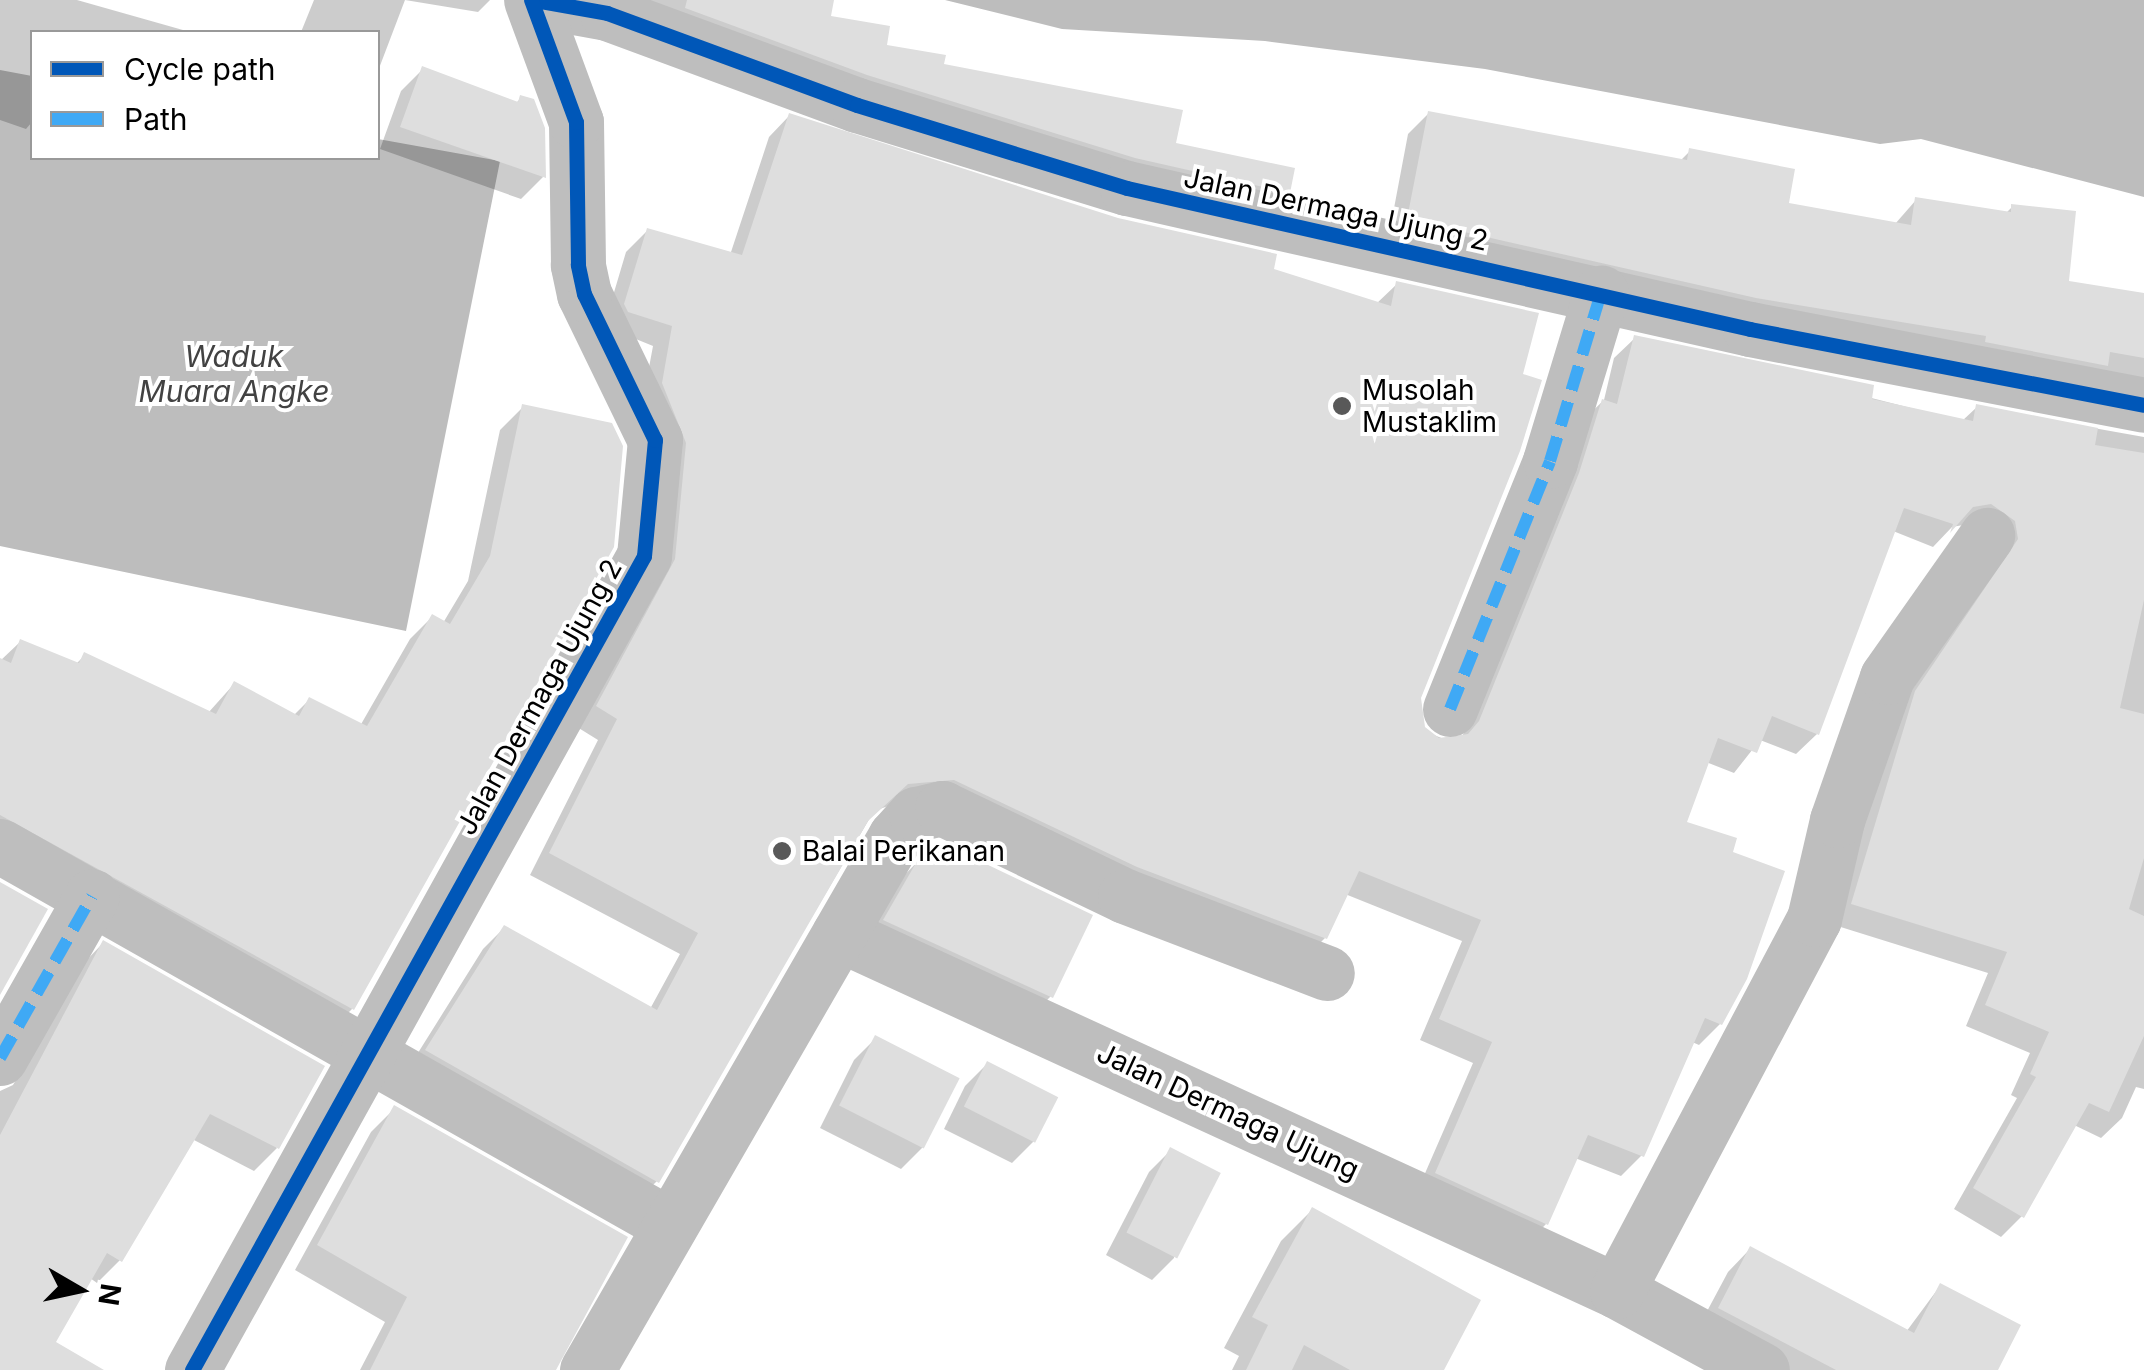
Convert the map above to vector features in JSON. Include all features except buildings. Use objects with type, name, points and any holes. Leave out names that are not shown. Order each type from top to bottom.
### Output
[{"type":"street","name":"Jalan Dermaga Ujung 2","points":[[192,1370],[371,1057],[638,573],[648,534],[655,440],[584,294],[578,266],[576,122],[533,0],[607,12],[857,105],[1127,188],[1750,329],[2144,405]]},
{"type":"street","points":[[1450,709],[1550,461],[1601,293]]},
{"type":"street","points":[[1616,1291],[1814,919],[1837,820],[1886,676],[1987,535]]},
{"type":"street","points":[[587,1370],[905,823],[942,808],[1124,896],[1327,973]]},
{"type":"street","points":[[0,846],[670,1224]]},
{"type":"street","points":[[0,1058],[92,896]]},
{"type":"street","name":"Jalan Dermaga Ujung","points":[[840,934],[1616,1291],[1762,1370]]},
{"type":"water","points":[[945,0],[2144,0],[2144,197],[1921,139],[1880,144],[1485,69],[1265,41],[1062,29]]},
{"type":"water","name":"Waduk Muara Angke","points":[[0,70],[30,76],[30,160],[380,160],[380,139],[500,161],[406,631],[0,546]]},
{"type":"marked path","points":[[1450,709],[1550,461],[1601,293]]},
{"type":"marked path","points":[[0,1058],[92,896]]},
{"type":"cycle path","points":[[192,1370],[644,556],[655,440],[584,294],[578,265],[576,122],[531,0]]},
{"type":"cycle path","points":[[535,0],[607,13],[857,105],[1127,188],[1750,329],[2144,405]]},
{"type":"place","name":"Musolah Mustaklim","points":[[1342,406]]},
{"type":"place","name":"Balai Perikanan","points":[[782,851]]}]
